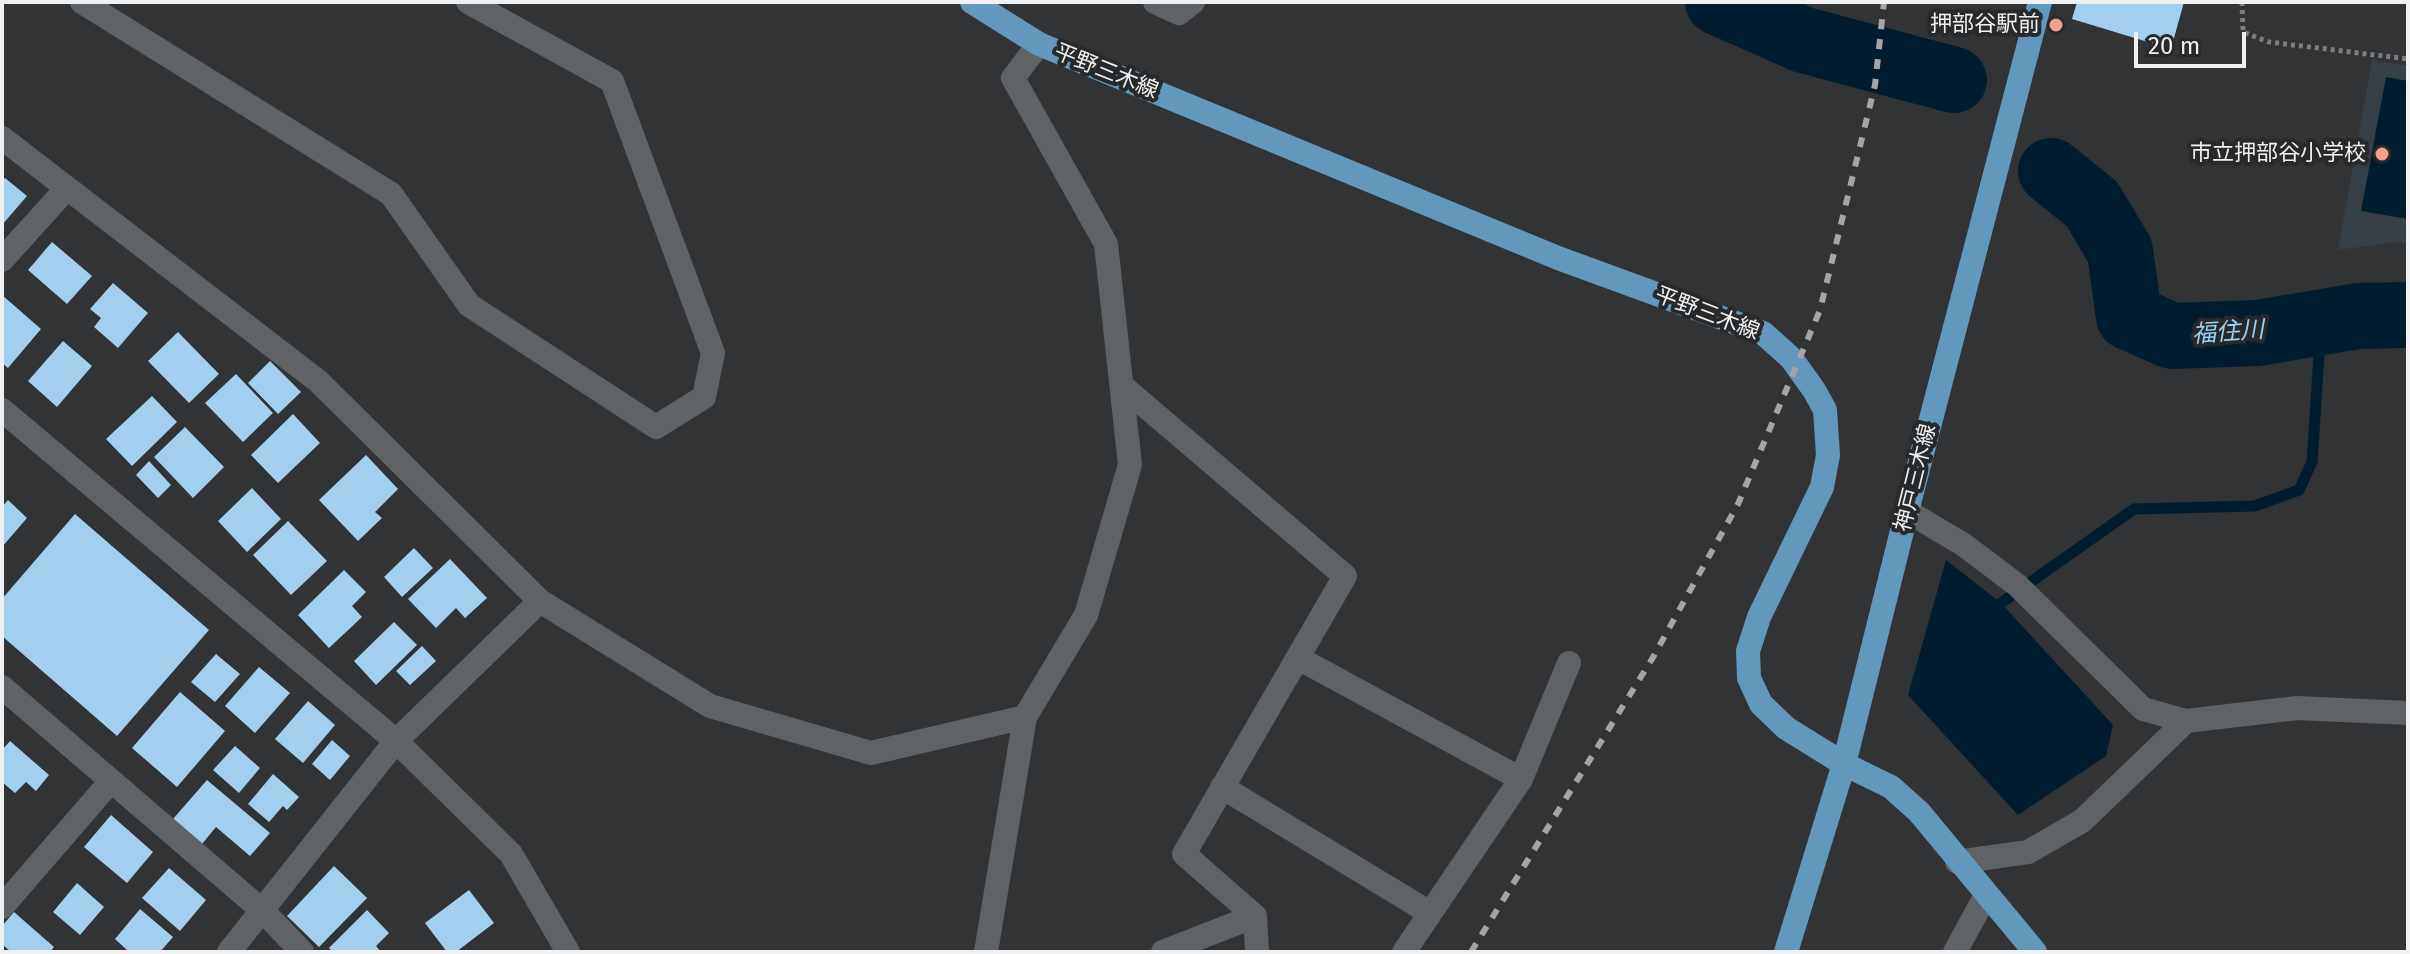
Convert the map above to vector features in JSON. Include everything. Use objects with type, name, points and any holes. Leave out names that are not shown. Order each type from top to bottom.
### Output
[{"type":"main road","name":"平野三木線","points":[[972,2],[1039,44],[1558,258],[1763,333],[1791,358],[1825,410],[1828,455],[1822,487],[1759,617],[1748,651],[1749,678],[1761,704],[1786,728],[1844,764],[1891,787],[1919,812],[1957,862],[2035,952]]},
{"type":"main road","name":"神戸三木線","points":[[1786,952],[1844,764],[2040,2]]},
{"type":"street","points":[[82,2],[391,194],[469,305],[656,427],[704,397],[713,353],[612,81],[468,2]]},
{"type":"street","points":[[1155,2],[1179,13],[1193,2]]},
{"type":"street","points":[[986,952],[1025,717],[1086,615],[1130,465],[1106,244],[1013,78],[1039,44]]},
{"type":"street","points":[[2,138],[318,381],[540,601],[710,706],[871,753],[1025,717]]},
{"type":"street","points":[[2,260],[67,188]]},
{"type":"street","points":[[1122,386],[1345,576],[1184,854],[1255,916],[1257,952]]},
{"type":"street","points":[[2,410],[396,741],[511,854],[568,952]]},
{"type":"street","points":[[1907,511],[1964,545],[2021,589],[2143,709],[2186,721],[2297,708],[2408,713]]},
{"type":"street","points":[[229,952],[264,912],[396,741],[540,601]]},
{"type":"street","points":[[1298,658],[1521,779]]},
{"type":"street","points":[[1404,952],[1521,779],[1569,663]]},
{"type":"street","points":[[2,687],[264,912],[302,952]]},
{"type":"street","points":[[1957,862],[2028,852],[2082,821],[2186,721]]},
{"type":"street","points":[[2,907],[111,781]]},
{"type":"street","points":[[1222,787],[1430,913]]},
{"type":"street","points":[[1955,952],[1986,895]]},
{"type":"street","points":[[1163,952],[1255,916]]},
{"type":"path","points":[[2242,2],[2243,32],[2269,42],[2408,59]]},
{"type":"shaded area","name":"市立押部谷小学校","points":[[2372,60],[2408,66],[2408,244],[2398,242],[2338,250]]},
{"type":"water","points":[[2386,77],[2408,81],[2408,219],[2361,211]]},
{"type":"water","points":[[1946,560],[2001,603],[2113,725],[2106,756],[2018,815],[1908,695]]},
{"type":"building","points":[[2077,2],[2184,2],[2171,49],[2072,19]]},
{"type":"building","points":[[5,178],[27,196],[2,225],[2,181]]},
{"type":"building","points":[[52,242],[92,276],[67,304],[28,270]]},
{"type":"building","points":[[113,283],[148,313],[118,348],[94,327],[101,318],[90,309]]},
{"type":"building","points":[[2,295],[41,329],[8,368],[2,363]]},
{"type":"building","points":[[178,332],[219,374],[189,403],[148,361]]},
{"type":"building","points":[[63,341],[92,366],[57,407],[28,381]]},
{"type":"building","points":[[270,361],[301,392],[278,414],[248,383]]},
{"type":"building","points":[[236,374],[273,413],[243,442],[205,403]]},
{"type":"building","points":[[152,396],[177,422],[132,466],[106,439]]},
{"type":"building","points":[[293,414],[320,443],[278,483],[251,455]]},
{"type":"building","points":[[185,427],[224,467],[193,498],[154,457]]},
{"type":"building","points":[[366,455],[398,489],[375,512],[382,518],[358,541],[319,500]]},
{"type":"building","points":[[149,461],[171,485],[158,498],[136,475]]},
{"type":"building","points":[[252,488],[281,519],[247,552],[218,521]]},
{"type":"building","points":[[8,500],[27,518],[2,547],[2,507]]},
{"type":"building","points":[[75,514],[209,630],[117,736],[2,636],[2,599]]},
{"type":"building","points":[[288,521],[327,561],[291,595],[253,555]]},
{"type":"building","points":[[414,548],[433,568],[402,597],[384,577]]},
{"type":"building","points":[[450,559],[487,598],[465,618],[456,608],[436,628],[408,599]]},
{"type":"building","points":[[344,570],[366,592],[352,606],[362,617],[329,648],[298,615]]},
{"type":"building","points":[[394,622],[417,645],[376,685],[354,661]]},
{"type":"building","points":[[422,646],[436,661],[410,685],[396,671]]},
{"type":"building","points":[[216,654],[240,674],[215,702],[191,682]]},
{"type":"building","points":[[259,667],[290,693],[255,733],[225,706]]},
{"type":"building","points":[[180,692],[225,731],[177,787],[132,748]]},
{"type":"building","points":[[308,701],[335,725],[303,763],[275,739]]},
{"type":"building","points":[[332,740],[350,756],[330,780],[312,764]]},
{"type":"building","points":[[10,741],[49,775],[36,791],[26,782],[15,793],[2,782],[2,750]]},
{"type":"building","points":[[235,746],[260,768],[239,793],[213,770]]},
{"type":"building","points":[[273,774],[299,797],[287,810],[283,806],[269,822],[248,804]]},
{"type":"building","points":[[207,780],[270,833],[250,856],[216,827],[202,844],[173,819]]},
{"type":"building","points":[[111,815],[153,852],[127,883],[84,847]]},
{"type":"building","points":[[334,866],[367,898],[319,947],[287,916]]},
{"type":"building","points":[[169,868],[206,900],[180,931],[142,898]]},
{"type":"building","points":[[77,883],[104,907],[80,935],[53,912]]},
{"type":"building","points":[[469,890],[494,923],[456,952],[447,952],[425,923]]},
{"type":"building","points":[[140,909],[173,937],[160,952],[129,952],[115,939]]},
{"type":"building","points":[[367,910],[389,933],[376,946],[381,952],[332,952],[329,948]]},
{"type":"building","points":[[14,912],[54,947],[50,952],[11,952],[2,944],[2,926]]},
{"type":"waterway","name":"福住川","points":[[1718,2],[1804,40],[1954,80]]},
{"type":"waterway","name":"福住川","points":[[2051,171],[2092,204],[2120,251],[2129,317],[2172,336],[2258,333],[2358,316],[2408,315]]},
{"type":"waterway","points":[[2001,603],[2134,509],[2255,506],[2299,490],[2312,462],[2320,340],[2358,316]]},
{"type":"railway","points":[[1471,952],[1652,659],[1738,504],[1820,310],[1875,85],[1884,2]]},
{"type":"place","name":"押部谷駅前","points":[[2056,25]]},
{"type":"place","name":"市立押部谷小学校","points":[[2382,154]]}]
